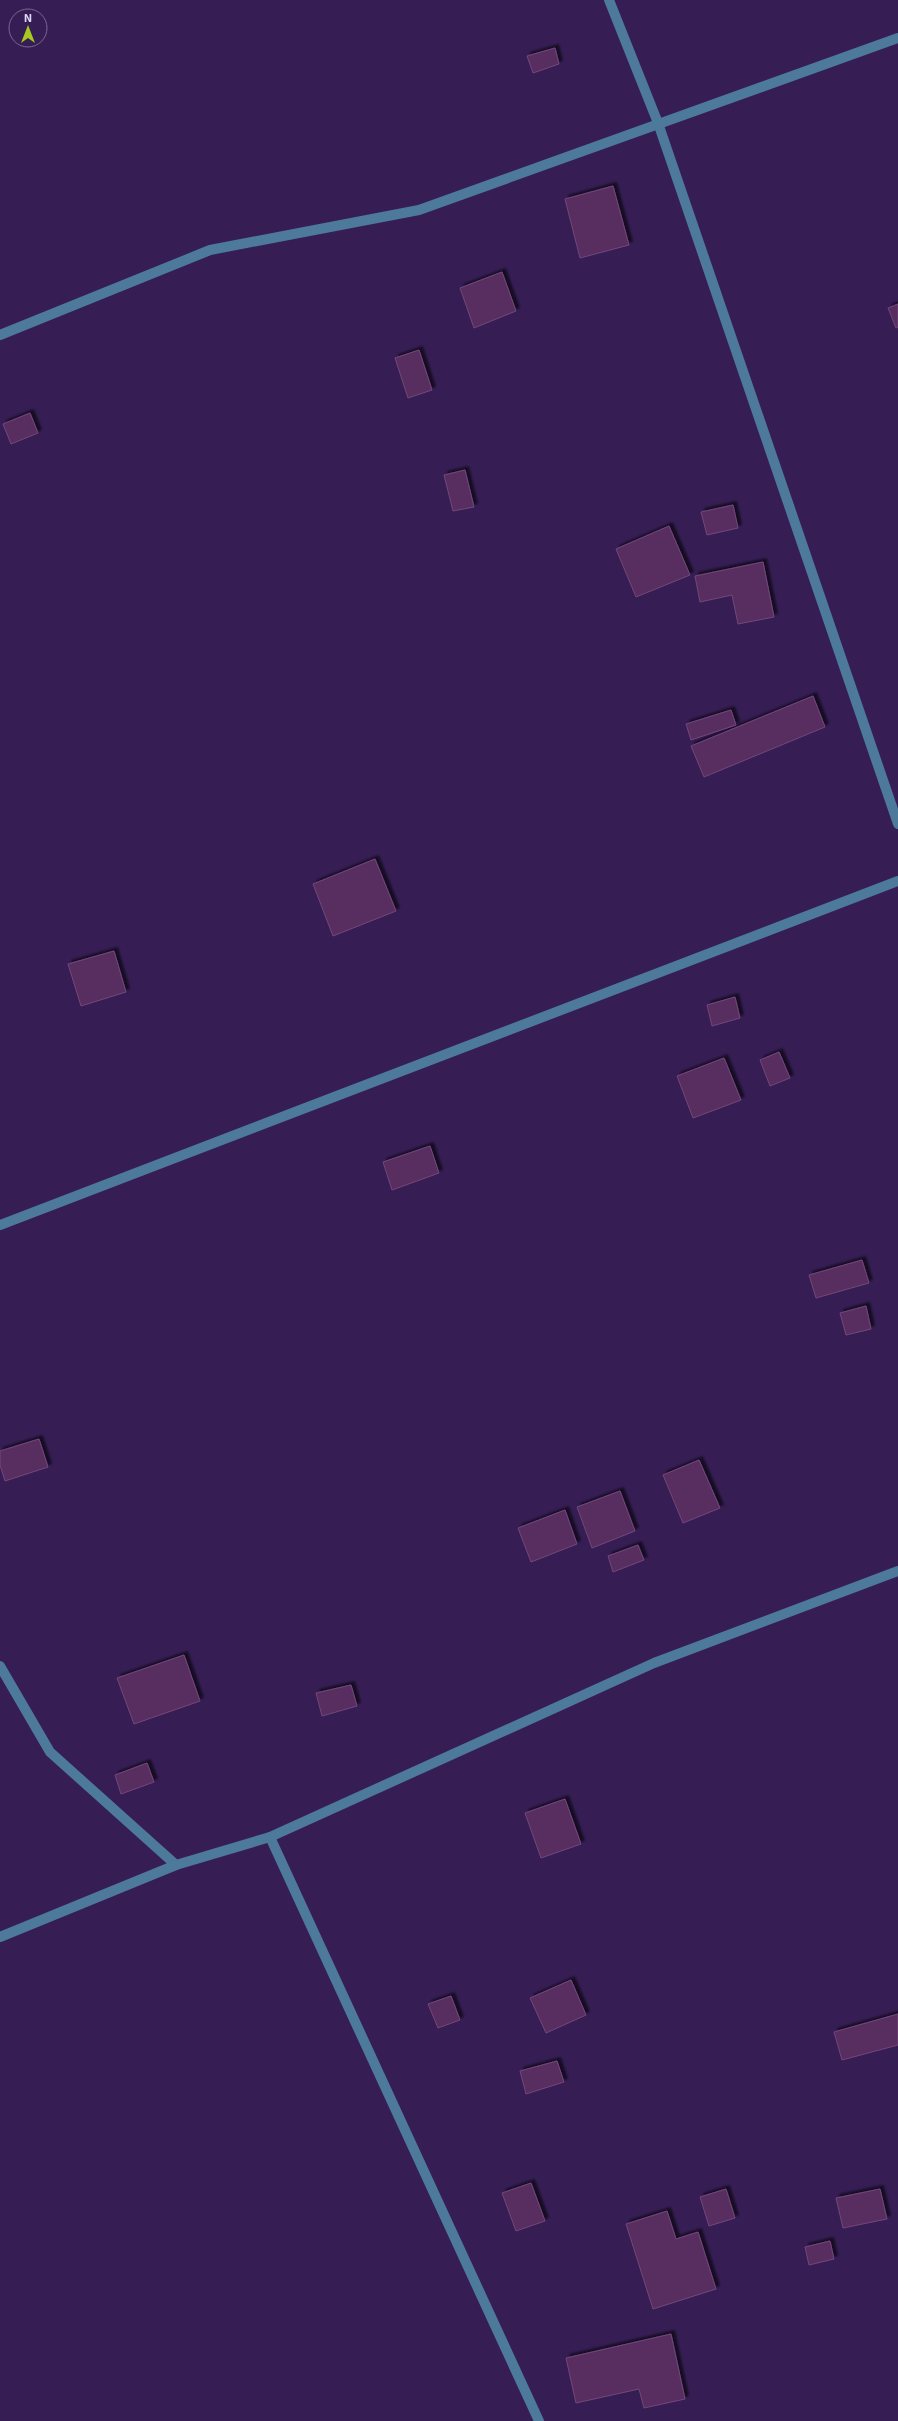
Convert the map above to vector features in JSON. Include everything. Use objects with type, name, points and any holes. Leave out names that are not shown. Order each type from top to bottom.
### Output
[{"type":"street","points":[[609,0],[658,123],[898,824]]},
{"type":"street","points":[[0,335],[210,250],[419,210],[898,38]]},
{"type":"street","points":[[0,1225],[898,881]]},
{"type":"street","points":[[0,1937],[176,1866],[270,1838],[654,1662],[898,1571]]},
{"type":"street","points":[[0,1666],[50,1752],[176,1866]]},
{"type":"street","points":[[270,1838],[538,2421]]},
{"type":"building","points":[[555,48],[559,64],[533,73],[527,56]]},
{"type":"building","points":[[613,186],[629,245],[580,258],[565,199]]},
{"type":"building","points":[[502,272],[516,311],[474,328],[460,288]]},
{"type":"building","points":[[898,304],[898,327],[896,328],[888,308]]},
{"type":"building","points":[[419,350],[432,390],[408,398],[395,358]]},
{"type":"building","points":[[30,413],[38,433],[11,444],[3,424]]},
{"type":"building","points":[[465,470],[474,507],[453,511],[444,475]]},
{"type":"building","points":[[733,505],[738,528],[707,535],[701,512]]},
{"type":"building","points":[[669,526],[690,575],[636,597],[616,549]]},
{"type":"building","points":[[763,562],[774,617],[738,624],[732,595],[700,602],[695,576]]},
{"type":"building","points":[[813,696],[825,727],[704,777],[691,746]]},
{"type":"building","points":[[731,710],[736,725],[691,740],[686,724]]},
{"type":"building","points":[[375,859],[396,911],[333,936],[313,884]]},
{"type":"building","points":[[114,951],[126,992],[81,1006],[68,964]]},
{"type":"building","points":[[735,997],[740,1018],[712,1026],[707,1005]]},
{"type":"building","points":[[779,1052],[790,1078],[770,1086],[760,1060]]},
{"type":"building","points":[[724,1058],[741,1100],[693,1118],[677,1076]]},
{"type":"building","points":[[430,1146],[439,1173],[392,1190],[383,1162]]},
{"type":"building","points":[[862,1260],[869,1283],[816,1298],[809,1275]]},
{"type":"building","points":[[866,1306],[871,1329],[846,1335],[840,1313]]},
{"type":"building","points":[[39,1439],[48,1467],[5,1481],[0,1465],[0,1451]]},
{"type":"building","points":[[699,1460],[720,1508],[683,1523],[663,1475]]},
{"type":"building","points":[[620,1491],[635,1531],[592,1548],[577,1507]]},
{"type":"building","points":[[565,1510],[577,1544],[531,1562],[518,1528]]},
{"type":"building","points":[[638,1545],[644,1560],[613,1572],[608,1556]]},
{"type":"building","points":[[184,1655],[200,1701],[134,1724],[117,1678]]},
{"type":"building","points":[[351,1685],[357,1706],[322,1716],[316,1693]]},
{"type":"building","points":[[147,1763],[154,1782],[121,1794],[115,1775]]},
{"type":"building","points":[[565,1799],[581,1844],[541,1858],[525,1813]]},
{"type":"building","points":[[571,1980],[586,2015],[546,2033],[530,1998]]},
{"type":"building","points":[[451,1996],[460,2020],[438,2028],[428,2004]]},
{"type":"building","points":[[898,2014],[898,2045],[842,2060],[834,2032]]},
{"type":"building","points":[[557,2061],[564,2082],[526,2094],[520,2071]]},
{"type":"building","points":[[531,2183],[545,2221],[516,2231],[502,2193]]},
{"type":"building","points":[[726,2189],[735,2218],[709,2226],[700,2197]]},
{"type":"building","points":[[880,2189],[887,2219],[843,2228],[836,2198]]},
{"type":"building","points":[[667,2211],[676,2239],[698,2232],[716,2289],[653,2309],[626,2224]]},
{"type":"building","points":[[830,2241],[834,2259],[809,2265],[805,2247]]},
{"type":"building","points":[[671,2334],[685,2399],[644,2408],[639,2389],[576,2403],[566,2358]]}]
